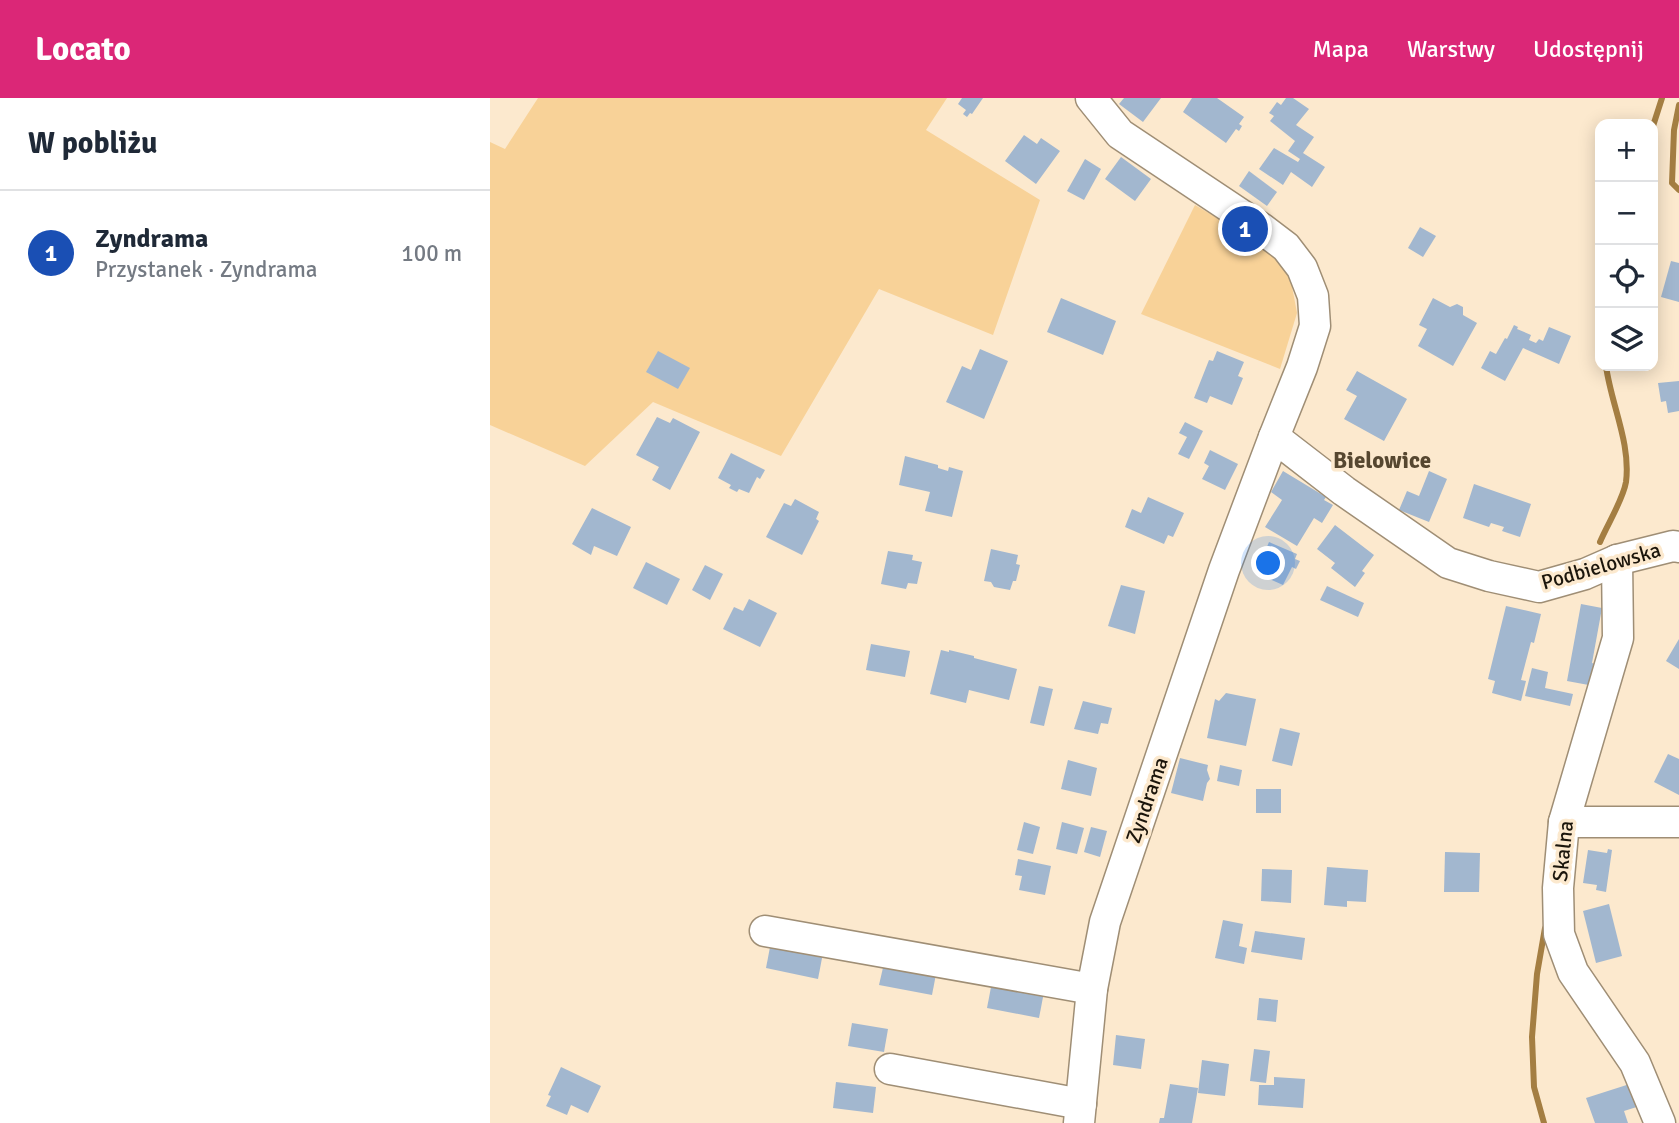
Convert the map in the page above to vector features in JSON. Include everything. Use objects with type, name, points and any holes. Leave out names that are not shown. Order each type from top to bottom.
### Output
[{"type":"street","name":"Zyndrama","points":[[1080,1114],[1092,989],[1105,922],[1224,570],[1273,437],[1303,367],[1315,326],[1313,296],[1303,268],[1286,247],[1120,134],[1091,98]]},
{"type":"street","name":"Podbielowska","points":[[1273,437],[1344,491],[1448,563],[1539,587],[1585,574],[1617,561],[1673,545],[1679,547]]},
{"type":"street","name":"Skalna","points":[[1617,561],[1618,638],[1564,822],[1558,888],[1559,934],[1573,972],[1635,1063],[1660,1123]]},
{"type":"street","points":[[1564,822],[1679,822]]},
{"type":"street","points":[[765,931],[1092,989]]},
{"type":"street","points":[[890,1069],[1080,1114]]},
{"type":"shaded area","points":[[538,98],[947,98],[926,130],[1040,200],[993,335],[879,289],[781,456],[653,402],[585,466],[490,425],[490,142],[505,149]]},
{"type":"shaded area","points":[[1195,205],[1241,232],[1271,254],[1290,276],[1297,313],[1280,369],[1141,314]]},
{"type":"building","points":[[962,98],[983,98],[967,117],[963,114],[966,110],[958,104]]},
{"type":"building","points":[[1124,98],[1161,98],[1143,122],[1119,104]]},
{"type":"building","points":[[1192,98],[1217,98],[1244,117],[1239,124],[1242,126],[1239,131],[1236,129],[1226,143],[1183,112]]},
{"type":"building","points":[[1286,98],[1293,98],[1309,109],[1296,125],[1314,137],[1303,153],[1325,167],[1312,187],[1291,172],[1283,185],[1259,169],[1274,148],[1298,162],[1300,159],[1288,151],[1295,141],[1270,121],[1274,116],[1269,113],[1277,102],[1281,105]]},
{"type":"building","points":[[1024,135],[1037,144],[1041,138],[1060,151],[1036,184],[1005,161]]},
{"type":"building","points":[[1121,157],[1151,179],[1135,201],[1105,179]]},
{"type":"building","points":[[1085,159],[1101,169],[1084,200],[1067,191]]},
{"type":"building","points":[[1249,171],[1277,192],[1267,206],[1239,186]]},
{"type":"building","points":[[1420,227],[1436,236],[1423,257],[1408,248]]},
{"type":"building","points":[[1671,261],[1679,263],[1679,302],[1661,297]]},
{"type":"building","points":[[1061,298],[1116,321],[1103,355],[1047,332]]},
{"type":"building","points":[[1433,298],[1450,307],[1457,304],[1463,307],[1463,315],[1477,323],[1453,366],[1418,346],[1427,329],[1419,325]]},
{"type":"building","points":[[1514,325],[1531,335],[1529,340],[1536,343],[1539,339],[1543,341],[1549,327],[1571,336],[1559,364],[1523,348],[1505,381],[1481,368],[1490,351],[1496,354]]},
{"type":"building","points":[[980,349],[1008,361],[984,419],[946,402],[962,366],[971,370]]},
{"type":"building","points":[[658,351],[690,368],[678,389],[646,372]]},
{"type":"building","points":[[1217,351],[1244,362],[1238,376],[1243,378],[1232,405],[1210,396],[1207,403],[1194,398],[1209,360],[1213,361]]},
{"type":"building","points":[[1357,371],[1407,399],[1384,441],[1344,419],[1357,396],[1346,390]]},
{"type":"building","points":[[1679,381],[1679,411],[1668,413],[1666,401],[1661,402],[1658,383]]},
{"type":"building","points":[[657,417],[670,423],[673,418],[700,432],[670,490],[652,480],[659,467],[636,455]]},
{"type":"building","points":[[1185,422],[1203,431],[1189,459],[1178,454],[1187,437],[1179,433]]},
{"type":"building","points":[[1210,450],[1238,464],[1225,490],[1202,479],[1209,466],[1204,463]]},
{"type":"building","points":[[731,453],[765,470],[760,479],[757,477],[749,493],[739,489],[737,492],[718,478]]},
{"type":"building","points":[[905,456],[938,465],[938,468],[948,471],[949,467],[963,471],[952,517],[925,511],[930,492],[899,485]]},
{"type":"building","points":[[1283,471],[1326,497],[1324,500],[1333,505],[1322,523],[1314,518],[1297,546],[1265,527],[1282,500],[1271,492]]},
{"type":"building","points":[[1429,471],[1447,479],[1429,522],[1399,510],[1407,491],[1419,496]]},
{"type":"building","points":[[1474,484],[1531,504],[1520,537],[1502,531],[1504,527],[1491,523],[1489,527],[1463,518]]},
{"type":"building","points":[[1148,497],[1184,513],[1173,537],[1168,535],[1164,544],[1125,527],[1132,509],[1141,513]]},
{"type":"building","points":[[795,499],[819,512],[816,519],[819,521],[802,555],[766,537],[784,503],[791,506]]},
{"type":"building","points":[[592,508],[631,527],[617,556],[594,546],[591,555],[572,544]]},
{"type":"building","points":[[1335,525],[1374,555],[1362,571],[1365,573],[1355,587],[1331,568],[1335,563],[1317,549]]},
{"type":"building","points":[[1269,542],[1297,554],[1295,559],[1300,561],[1296,569],[1292,567],[1283,585],[1256,573]]},
{"type":"building","points":[[991,549],[1018,555],[1016,564],[1020,565],[1016,581],[1013,581],[1010,590],[994,587],[991,582],[984,581]]},
{"type":"building","points":[[888,551],[913,555],[912,560],[922,562],[917,584],[908,583],[906,589],[881,584]]},
{"type":"building","points":[[646,562],[680,579],[667,605],[633,588]]},
{"type":"building","points":[[705,565],[723,574],[710,600],[692,590]]},
{"type":"building","points":[[1121,585],[1145,591],[1135,634],[1108,626]]},
{"type":"building","points":[[1327,586],[1364,603],[1358,617],[1320,600]]},
{"type":"building","points":[[749,599],[777,613],[760,647],[723,629],[734,607],[743,611]]},
{"type":"building","points":[[1581,604],[1602,608],[1592,663],[1598,665],[1594,686],[1567,681]]},
{"type":"building","points":[[1506,606],[1541,614],[1521,680],[1526,681],[1521,701],[1492,693],[1495,681],[1488,679]]},
{"type":"building","points":[[1679,639],[1679,669],[1666,661]]},
{"type":"building","points":[[871,644],[910,651],[905,677],[866,670]]},
{"type":"building","points":[[941,650],[974,656],[1017,669],[1009,700],[969,690],[966,703],[930,694]]},
{"type":"building","points":[[1532,668],[1548,672],[1545,688],[1573,694],[1570,706],[1525,696]]},
{"type":"building","points":[[1039,686],[1053,689],[1044,726],[1030,723]]},
{"type":"building","points":[[1226,693],[1256,699],[1246,746],[1207,738],[1215,699],[1219,701]]},
{"type":"building","points":[[1083,701],[1112,708],[1108,724],[1101,723],[1098,734],[1074,729]]},
{"type":"building","points":[[1280,728],[1300,733],[1292,766],[1272,761]]},
{"type":"building","points":[[1668,754],[1679,759],[1679,795],[1654,782]]},
{"type":"building","points":[[1180,758],[1208,765],[1210,779],[1203,801],[1171,793]]},
{"type":"building","points":[[1068,760],[1097,768],[1091,796],[1061,789]]},
{"type":"building","points":[[1220,765],[1242,770],[1239,786],[1217,781]]},
{"type":"building","points":[[1256,789],[1281,789],[1281,813],[1256,813]]},
{"type":"building","points":[[1024,822],[1040,827],[1033,854],[1017,850]]},
{"type":"building","points":[[1062,822],[1084,828],[1077,854],[1056,849]]},
{"type":"building","points":[[1091,827],[1107,831],[1100,857],[1084,852]]},
{"type":"building","points":[[1608,849],[1612,850],[1606,892],[1596,890],[1597,885],[1583,883],[1588,850],[1607,853]]},
{"type":"building","points":[[1445,852],[1480,853],[1479,892],[1444,892]]},
{"type":"building","points":[[1018,859],[1051,866],[1045,895],[1019,890],[1022,876],[1015,875]]},
{"type":"building","points":[[1327,867],[1368,870],[1366,902],[1347,901],[1347,907],[1324,905]]},
{"type":"building","points":[[1262,869],[1292,870],[1291,903],[1261,901]]},
{"type":"building","points":[[1609,904],[1622,956],[1596,963],[1583,911]]},
{"type":"building","points":[[1223,920],[1243,924],[1239,946],[1247,948],[1244,964],[1215,958]]},
{"type":"building","points":[[1255,931],[1305,938],[1302,960],[1251,952]]},
{"type":"building","points":[[771,942],[823,953],[818,979],[766,968]]},
{"type":"building","points":[[885,959],[937,969],[932,995],[879,985]]},
{"type":"building","points":[[992,982],[1044,992],[1039,1018],[987,1008]]},
{"type":"building","points":[[1259,998],[1278,1000],[1276,1022],[1257,1020]]},
{"type":"building","points":[[852,1023],[888,1029],[884,1052],[848,1046]]},
{"type":"building","points":[[1116,1035],[1145,1039],[1141,1069],[1113,1065]]},
{"type":"building","points":[[1254,1049],[1270,1051],[1266,1083],[1250,1081]]},
{"type":"building","points":[[1202,1060],[1229,1064],[1225,1096],[1198,1093]]},
{"type":"building","points":[[561,1067],[601,1086],[588,1113],[571,1105],[567,1115],[546,1106]]},
{"type":"building","points":[[1274,1077],[1305,1079],[1303,1108],[1258,1105],[1259,1085],[1274,1085]]},
{"type":"building","points":[[836,1082],[876,1087],[873,1113],[833,1108]]},
{"type":"building","points":[[1636,1082],[1643,1105],[1624,1111],[1628,1123],[1595,1123],[1586,1098]]},
{"type":"building","points":[[1170,1084],[1198,1088],[1192,1123],[1159,1123],[1160,1118],[1164,1118]]},
{"type":"waterway","points":[[1655,119],[1662,98]]},
{"type":"waterway","points":[[1679,105],[1674,130],[1672,183],[1679,190]]},
{"type":"waterway","points":[[1600,542],[1622,497],[1627,467],[1607,371]]},
{"type":"waterway","points":[[1544,1123],[1534,1087],[1532,1037],[1537,974],[1545,928]]},
{"type":"place","name":"Zyndrama","points":[[1245,229]]},
{"type":"district","name":"Bielowice","points":[[1382,460]]}]
